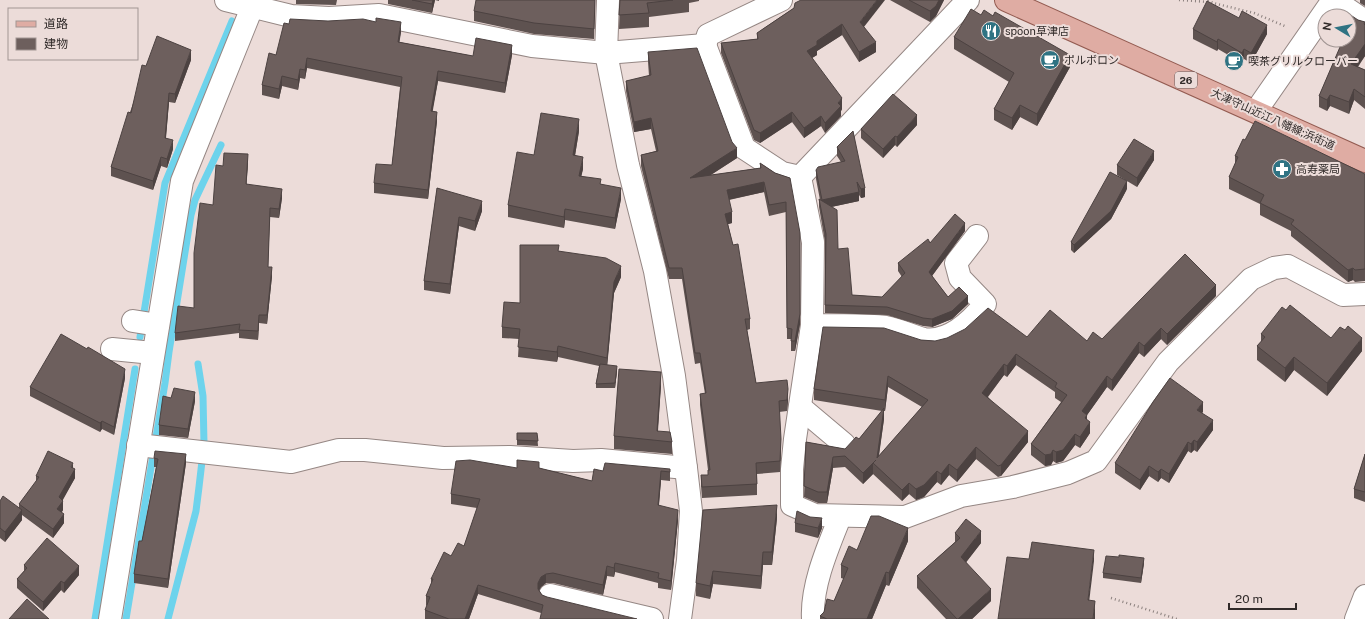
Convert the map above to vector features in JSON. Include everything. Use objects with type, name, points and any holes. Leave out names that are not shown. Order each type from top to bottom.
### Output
[{"type":"main road","name":"大津守山近江八幡線;浜街道","points":[[1006,0],[1365,161]]},
{"type":"street","points":[[226,0],[254,3],[291,16],[329,18],[380,15],[532,46],[606,53],[705,45]]},
{"type":"street","points":[[608,0],[606,53],[628,165],[655,271],[674,376],[686,468],[691,511],[688,560],[680,619]]},
{"type":"street","points":[[781,0],[708,35],[705,45],[744,148],[782,173],[800,177]]},
{"type":"street","points":[[800,177],[968,0]]},
{"type":"street","points":[[1256,111],[1333,0],[1365,21]]},
{"type":"street","points":[[110,619],[149,446],[153,353],[147,323],[182,181],[254,3]]},
{"type":"street","points":[[792,505],[792,469],[812,325],[813,242],[800,177]]},
{"type":"street","points":[[812,325],[882,327],[924,339],[935,340],[946,337],[973,317],[985,304],[960,278],[956,263],[977,236]]},
{"type":"street","points":[[768,507],[792,505],[815,515],[840,517],[905,516],[961,496],[1013,487],[1068,473],[1096,461],[1168,362],[1251,279],[1274,268],[1288,266],[1343,295],[1365,294]]},
{"type":"street","points":[[112,349],[153,353]]},
{"type":"street","points":[[800,407],[844,444]]},
{"type":"street","points":[[149,446],[291,462],[339,450],[365,450],[443,458],[510,457],[573,461],[601,460],[686,468]]},
{"type":"street","points":[[691,511],[714,510]]},
{"type":"street","points":[[813,619],[815,595],[825,555],[840,517]]},
{"type":"street","points":[[550,595],[652,619]]},
{"type":"street","points":[[1356,619],[1365,596]]},
{"type":"path","points":[[1179,0],[1213,3],[1254,14],[1307,38]]},
{"type":"path","points":[[1208,0],[1213,3]]},
{"type":"path","points":[[1111,598],[1177,619]]},
{"type":"building","points":[[412,0],[433,0],[432,4]]},
{"type":"building","points":[[476,0],[595,0],[594,29],[534,23],[474,11]]},
{"type":"building","points":[[620,0],[673,0],[647,3],[649,13],[619,15]]},
{"type":"building","points":[[801,0],[877,0],[860,22],[876,42],[859,52],[842,24],[817,41],[817,45],[807,51],[842,98],[838,103],[841,106],[825,123],[821,116],[804,128],[792,112],[760,133],[754,130],[721,43],[758,39],[757,33],[794,8],[795,3]]},
{"type":"building","points":[[909,0],[939,0],[936,6],[930,11]]},
{"type":"building","points":[[1207,1],[1239,18],[1242,11],[1267,25],[1251,53],[1244,49],[1242,53],[1218,39],[1217,42],[1193,29]]},
{"type":"building","points":[[971,9],[981,15],[984,10],[993,16],[995,12],[1070,55],[1037,114],[1020,105],[1012,118],[994,109],[1014,73],[954,37]]},
{"type":"building","points":[[376,18],[401,22],[398,42],[473,56],[476,38],[512,45],[505,83],[438,71],[431,111],[437,112],[428,190],[374,183],[376,164],[392,165],[402,77],[307,58],[305,70],[300,69],[298,80],[282,76],[279,89],[262,85],[269,53],[276,55],[284,23],[289,24],[290,19],[328,21],[363,19],[376,22]]},
{"type":"building","points":[[1357,19],[1365,22],[1365,44],[1351,64],[1365,70],[1365,97],[1354,89],[1349,102],[1330,95],[1327,100],[1319,96],[1340,48],[1357,48]]},
{"type":"building","points":[[157,36],[191,50],[175,94],[169,93],[165,138],[173,140],[167,159],[161,157],[153,181],[111,167],[128,112],[131,113],[142,65],[146,66]]},
{"type":"building","points":[[697,48],[732,142],[737,148],[690,178],[761,168],[760,163],[775,173],[790,178],[800,233],[800,314],[795,341],[791,341],[792,329],[787,328],[786,202],[769,205],[764,182],[727,190],[732,212],[725,214],[733,245],[738,244],[750,319],[745,319],[756,383],[787,380],[788,389],[787,400],[779,401],[781,439],[780,461],[756,463],[757,484],[702,487],[701,475],[708,475],[708,470],[710,470],[700,394],[706,393],[700,353],[695,353],[682,268],[669,268],[641,155],[658,151],[651,118],[634,122],[626,81],[651,75],[648,52]]},
{"type":"building","points":[[893,94],[917,115],[897,137],[895,136],[883,149],[861,129]]},
{"type":"building","points":[[541,113],[579,119],[573,155],[583,157],[579,176],[601,179],[600,184],[621,188],[615,218],[565,209],[564,217],[508,205],[517,152],[534,155]]},
{"type":"building","points":[[1255,121],[1365,174],[1365,269],[1355,270],[1353,268],[1348,270],[1291,224],[1294,220],[1260,203],[1264,195],[1229,177],[1238,157],[1235,156],[1243,139],[1245,140]]},
{"type":"building","points":[[853,131],[865,188],[861,189],[857,182],[859,192],[822,200],[816,170],[818,167],[845,161],[837,147]]},
{"type":"building","points":[[1134,139],[1154,151],[1137,178],[1117,165]]},
{"type":"building","points":[[224,153],[248,154],[246,184],[282,189],[279,209],[270,208],[268,267],[272,267],[267,315],[259,315],[258,331],[239,330],[240,324],[175,333],[178,306],[194,308],[194,253],[200,203],[213,205],[216,165],[223,166]]},
{"type":"building","points":[[1110,172],[1127,181],[1111,211],[1074,245],[1071,242]]},
{"type":"building","points":[[437,188],[482,201],[475,221],[459,217],[450,284],[424,281]]},
{"type":"building","points":[[819,199],[837,210],[838,249],[848,248],[852,295],[882,297],[905,273],[898,263],[928,239],[930,243],[955,214],[965,223],[929,272],[948,297],[959,287],[968,296],[952,311],[932,319],[923,318],[887,307],[825,305],[826,234]]},
{"type":"building","points":[[520,245],[559,245],[558,251],[606,258],[621,266],[614,282],[607,358],[558,346],[557,352],[518,347],[520,329],[502,327],[504,302],[520,303]]},
{"type":"building","points":[[1185,254],[1216,285],[1167,334],[1161,328],[1144,346],[1139,342],[1112,380],[1107,376],[1082,411],[1087,415],[1085,418],[1090,422],[1080,437],[1075,434],[1063,450],[1056,452],[1053,450],[1051,454],[1045,455],[1031,444],[1067,395],[1055,387],[1057,383],[1016,354],[1007,366],[1004,364],[982,393],[1028,431],[1001,465],[998,466],[976,447],[957,470],[949,464],[941,474],[937,471],[924,485],[916,489],[909,483],[902,490],[873,463],[863,473],[845,456],[833,457],[827,492],[818,492],[804,486],[806,442],[845,449],[856,437],[859,439],[884,408],[877,458],[928,400],[888,376],[885,400],[814,389],[823,327],[884,328],[921,340],[935,341],[947,338],[965,329],[988,308],[1027,337],[1050,310],[1087,341],[1093,332],[1102,339]]},
{"type":"building","points":[[1290,305],[1331,338],[1340,327],[1345,330],[1348,326],[1362,338],[1327,383],[1294,357],[1285,368],[1257,346],[1265,337],[1261,334],[1282,307],[1286,310]]},
{"type":"building","points":[[61,334],[87,349],[88,347],[125,369],[114,427],[102,421],[100,423],[30,387]]},
{"type":"building","points":[[600,364],[617,366],[615,383],[596,384]]},
{"type":"building","points":[[619,369],[661,372],[657,431],[670,432],[672,442],[614,436]]},
{"type":"building","points":[[1170,378],[1203,402],[1197,410],[1213,420],[1197,442],[1194,440],[1191,444],[1188,442],[1169,474],[1161,469],[1158,472],[1149,466],[1140,480],[1115,463],[1153,402]]},
{"type":"building","points":[[174,388],[195,392],[188,429],[159,425],[163,396],[171,398]]},
{"type":"building","points":[[517,433],[537,433],[538,441],[517,440]]},
{"type":"building","points":[[48,451],[73,463],[71,467],[75,469],[59,497],[63,501],[57,509],[64,514],[53,529],[19,504],[39,477],[36,476]]},
{"type":"building","points":[[155,451],[186,454],[168,579],[134,574],[139,541],[142,541],[158,459],[154,458]]},
{"type":"building","points":[[1365,454],[1365,492],[1354,489]]},
{"type":"building","points":[[470,460],[517,468],[517,460],[539,462],[539,468],[592,481],[594,469],[603,471],[605,463],[670,469],[670,472],[661,471],[658,505],[678,510],[671,581],[658,578],[659,573],[615,563],[614,568],[607,566],[603,585],[553,573],[546,574],[541,577],[538,583],[538,589],[542,595],[547,597],[637,619],[540,619],[543,605],[478,585],[465,619],[449,619],[425,610],[430,597],[426,596],[433,579],[431,579],[444,552],[451,556],[458,543],[464,546],[480,499],[451,494],[456,461]]},
{"type":"building","points":[[3,496],[22,510],[5,532],[0,528],[0,501]]},
{"type":"building","points":[[777,505],[772,552],[763,552],[761,576],[713,571],[710,586],[696,583],[703,510]]},
{"type":"building","points":[[797,511],[810,517],[822,518],[818,528],[795,523]]},
{"type":"building","points":[[871,516],[879,516],[908,528],[889,573],[886,572],[867,619],[827,619],[820,616],[824,612],[827,599],[834,601],[848,568],[841,565],[849,546],[857,550]]},
{"type":"building","points":[[966,519],[981,531],[961,557],[991,589],[957,619],[917,576],[960,538],[955,533]]},
{"type":"building","points":[[47,538],[79,566],[64,583],[61,581],[43,602],[17,579],[27,568],[24,565]]},
{"type":"building","points":[[1032,542],[1094,550],[1088,600],[1095,601],[1093,619],[998,619],[1007,557],[1029,559]]},
{"type":"building","points":[[1119,555],[1144,558],[1141,578],[1103,573],[1106,556],[1119,557]]},
{"type":"building","points":[[27,599],[49,619],[9,619]]},
{"type":"waterway","points":[[140,337],[165,183],[232,21]]},
{"type":"waterway","points":[[126,619],[191,215],[195,200],[221,145]]},
{"type":"waterway","points":[[168,619],[196,511],[199,487],[204,444],[203,396],[198,364]]},
{"type":"waterway","points":[[95,619],[135,369]]},
{"type":"place","name":"spoon草津店","points":[[991,31]]},
{"type":"place","name":"ポルボロン","points":[[1050,60]]},
{"type":"place","name":"喫茶グリルクローバー","points":[[1234,61]]},
{"type":"place","name":"高寿薬局","points":[[1282,169]]}]
